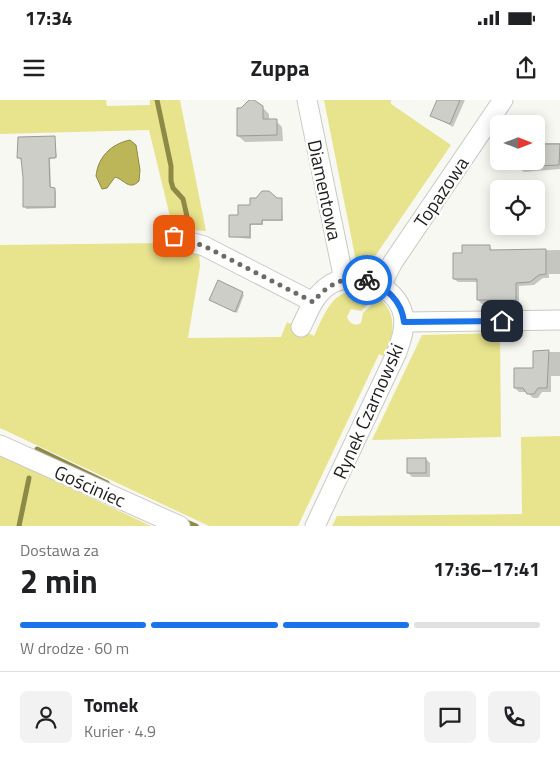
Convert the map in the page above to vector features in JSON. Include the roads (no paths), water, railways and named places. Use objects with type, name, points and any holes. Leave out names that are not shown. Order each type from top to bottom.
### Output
[{"type":"street","name":"Diamentowa","points":[[307,100],[344,280]]},
{"type":"street","name":"Topazowa","points":[[381,285],[394,262],[503,100]]},
{"type":"street","points":[[166,235],[191,242],[313,302]]},
{"type":"street","points":[[301,327],[313,302],[329,285],[344,280],[364,279],[381,285]]},
{"type":"street","name":"Rynek Czarnowski","points":[[315,526],[397,352],[404,322],[403,313],[398,302],[381,285]]},
{"type":"street","points":[[404,322],[560,320]]},
{"type":"street","name":"Gościniec","points":[[0,445],[180,526]]},
{"type":"waterway","points":[[157,100],[171,166],[171,181],[173,188],[183,199],[189,225]]},
{"type":"waterway","points":[[37,449],[107,483]]},
{"type":"waterway","points":[[19,526],[29,478]]},
{"type":"waterway","points":[[182,520],[196,526]]}]
